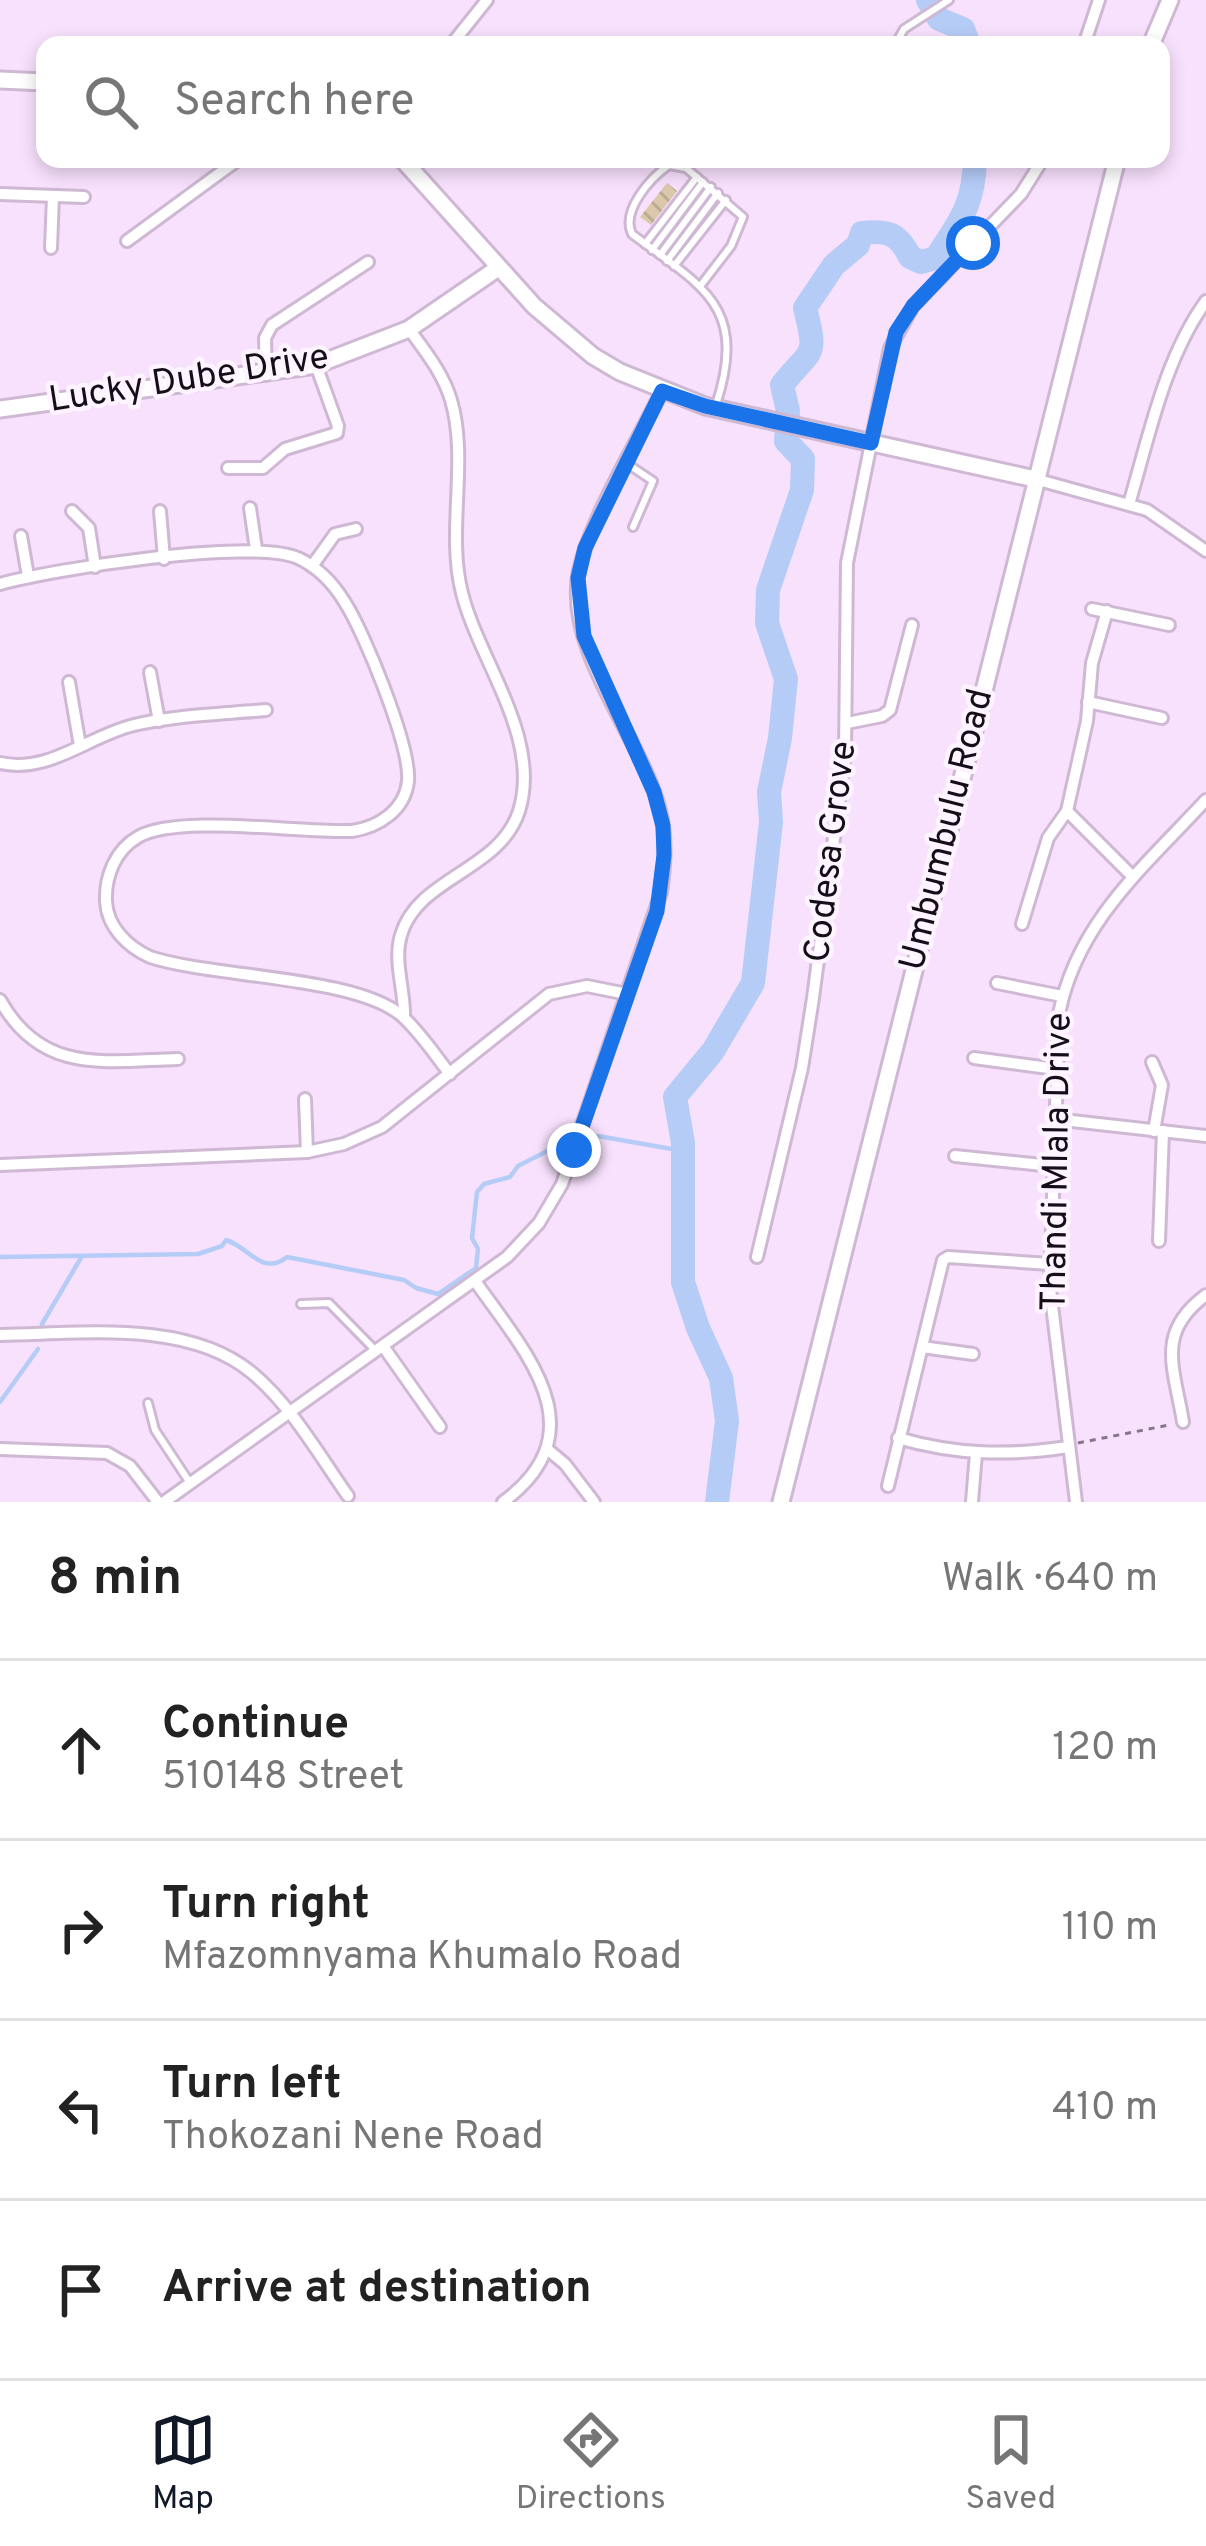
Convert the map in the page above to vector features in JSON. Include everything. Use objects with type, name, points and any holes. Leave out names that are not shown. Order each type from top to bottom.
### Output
[{"type":"main road","points":[[1155,36],[1170,0]]},
{"type":"main road","points":[[0,80],[36,82]]},
{"type":"main road","points":[[409,168],[534,306],[593,356],[662,391],[773,422],[1035,478]]},
{"type":"main road","name":"Umbumbulu Road","points":[[781,1502],[1115,168]]},
{"type":"main road","name":"Lucky Dube Drive","points":[[0,409],[316,365],[409,329],[498,268]]},
{"type":"street","points":[[458,36],[487,0]]},
{"type":"street","points":[[1087,36],[1099,0]]},
{"type":"street","points":[[127,241],[227,168]]},
{"type":"street","name":"Codesa Grove","points":[[758,1257],[802,1069],[840,802],[847,723],[847,563],[890,348],[904,318],[1021,194],[1037,168]]},
{"type":"street","points":[[0,194],[84,197]]},
{"type":"street","points":[[51,248],[53,196]]},
{"type":"street","points":[[266,375],[265,338],[272,326],[368,262]]},
{"type":"street","points":[[1129,504],[1163,390],[1206,301]]},
{"type":"street","points":[[404,1017],[398,950],[402,929],[429,896],[502,840],[520,807],[524,775],[519,743],[458,576],[452,401],[409,329]]},
{"type":"street","points":[[228,468],[263,468],[284,449],[337,433],[338,424],[316,365]]},
{"type":"street","points":[[0,1448],[107,1453],[130,1466],[161,1502],[475,1281],[524,1241],[562,1184],[662,893],[663,826],[654,792],[592,657],[577,595],[585,548],[662,391]]},
{"type":"street","points":[[1035,478],[1129,504],[1165,520],[1206,551]]},
{"type":"street","points":[[250,508],[256,550]]},
{"type":"street","points":[[72,511],[89,527],[95,567]]},
{"type":"street","points":[[160,511],[164,559]]},
{"type":"street","points":[[312,566],[335,534],[356,529]]},
{"type":"street","points":[[21,536],[28,576]]},
{"type":"street","points":[[0,584],[95,567],[256,550],[286,554],[312,566],[330,583],[352,614],[400,734],[408,781],[400,804],[378,824],[352,831],[189,827],[139,836],[112,866],[107,910],[128,944],[150,957],[354,994],[404,1017],[449,1074]]},
{"type":"street","points":[[1092,609],[1169,625]]},
{"type":"street","points":[[1022,924],[1043,849],[1067,811],[1095,650],[1107,611]]},
{"type":"street","points":[[847,723],[890,710],[912,625]]},
{"type":"street","points":[[150,672],[159,721]]},
{"type":"street","points":[[69,682],[80,746]]},
{"type":"street","points":[[1088,702],[1162,718]]},
{"type":"street","points":[[0,763],[34,765],[121,729],[159,721],[266,710]]},
{"type":"street","name":"Thandi Mlala Drive","points":[[1076,1502],[1050,1264],[1062,996],[1087,935],[1133,877],[1206,800]]},
{"type":"street","points":[[1067,811],[1133,877]]},
{"type":"street","points":[[997,983],[1062,996]]},
{"type":"street","points":[[0,1165],[307,1152],[344,1144],[382,1127],[549,994],[587,986],[627,994]]},
{"type":"street","points":[[0,1000],[32,1039],[58,1056],[88,1061],[178,1059]]},
{"type":"street","points":[[974,1058],[1056,1069]]},
{"type":"street","points":[[1152,1062],[1162,1085],[1159,1241]]},
{"type":"street","points":[[305,1099],[307,1152]]},
{"type":"street","points":[[1054,1118],[1206,1136]]},
{"type":"street","points":[[955,1156],[1052,1166]]},
{"type":"street","points":[[888,1486],[946,1258],[1050,1264]]},
{"type":"street","points":[[475,1281],[543,1383],[550,1413],[547,1449],[525,1484],[503,1502]]},
{"type":"street","points":[[1183,1422],[1172,1337],[1186,1311],[1206,1294]]},
{"type":"street","points":[[0,1335],[184,1339],[238,1362],[289,1413],[348,1496]]},
{"type":"street","points":[[922,1346],[974,1354]]},
{"type":"street","points":[[380,1348],[440,1427]]},
{"type":"street","points":[[898,1438],[976,1454],[1068,1447]]},
{"type":"street","points":[[547,1449],[566,1464],[594,1502]]},
{"type":"street","points":[[972,1502],[976,1454]]},
{"type":"lane","points":[[900,36],[947,1]]},
{"type":"lane","points":[[663,168],[630,212],[627,224],[632,235],[710,296],[728,335],[728,363],[715,408]]},
{"type":"lane","points":[[681,168],[740,212],[742,226],[700,285]]},
{"type":"lane","points":[[660,255],[707,185]]},
{"type":"lane","points":[[660,255],[707,185]]},
{"type":"lane","points":[[660,255],[726,200]]},
{"type":"lane","points":[[626,463],[653,481],[633,527]]},
{"type":"lane","points":[[301,1304],[329,1303],[380,1348]]},
{"type":"lane","points":[[148,1403],[155,1430],[190,1483]]},
{"type":"path","points":[[1068,1447],[1090,1438],[1183,1422]]},
{"type":"building","points":[[667,183],[677,191],[651,225],[640,217]]},
{"type":"waterway","points":[[928,0],[939,19],[963,29],[966,36]]},
{"type":"waterway","points":[[717,1502],[727,1421],[721,1378],[683,1282],[683,1143],[675,1097],[713,1051],[753,983],[771,822],[769,792],[786,679],[767,623],[768,590],[802,490],[803,459],[786,441],[788,411],[782,385],[810,351],[805,308],[834,265],[858,245],[862,233],[891,235],[910,257],[921,262],[936,258],[969,201],[974,168]]},
{"type":"waterway","points":[[598,1136],[683,1151]]},
{"type":"waterway","points":[[0,1257],[198,1254],[226,1240],[270,1264],[287,1257],[404,1280],[438,1294],[476,1268],[478,1249],[472,1238],[477,1192],[557,1146]]},
{"type":"waterway","points":[[42,1324],[82,1256]]},
{"type":"waterway","points":[[0,1402],[38,1349]]},
{"type":"route","points":[[574,1150],[657,911],[664,855],[654,792],[584,636],[577,595],[585,548],[662,391],[705,406],[871,443],[896,332],[938,277],[973,243]]}]
